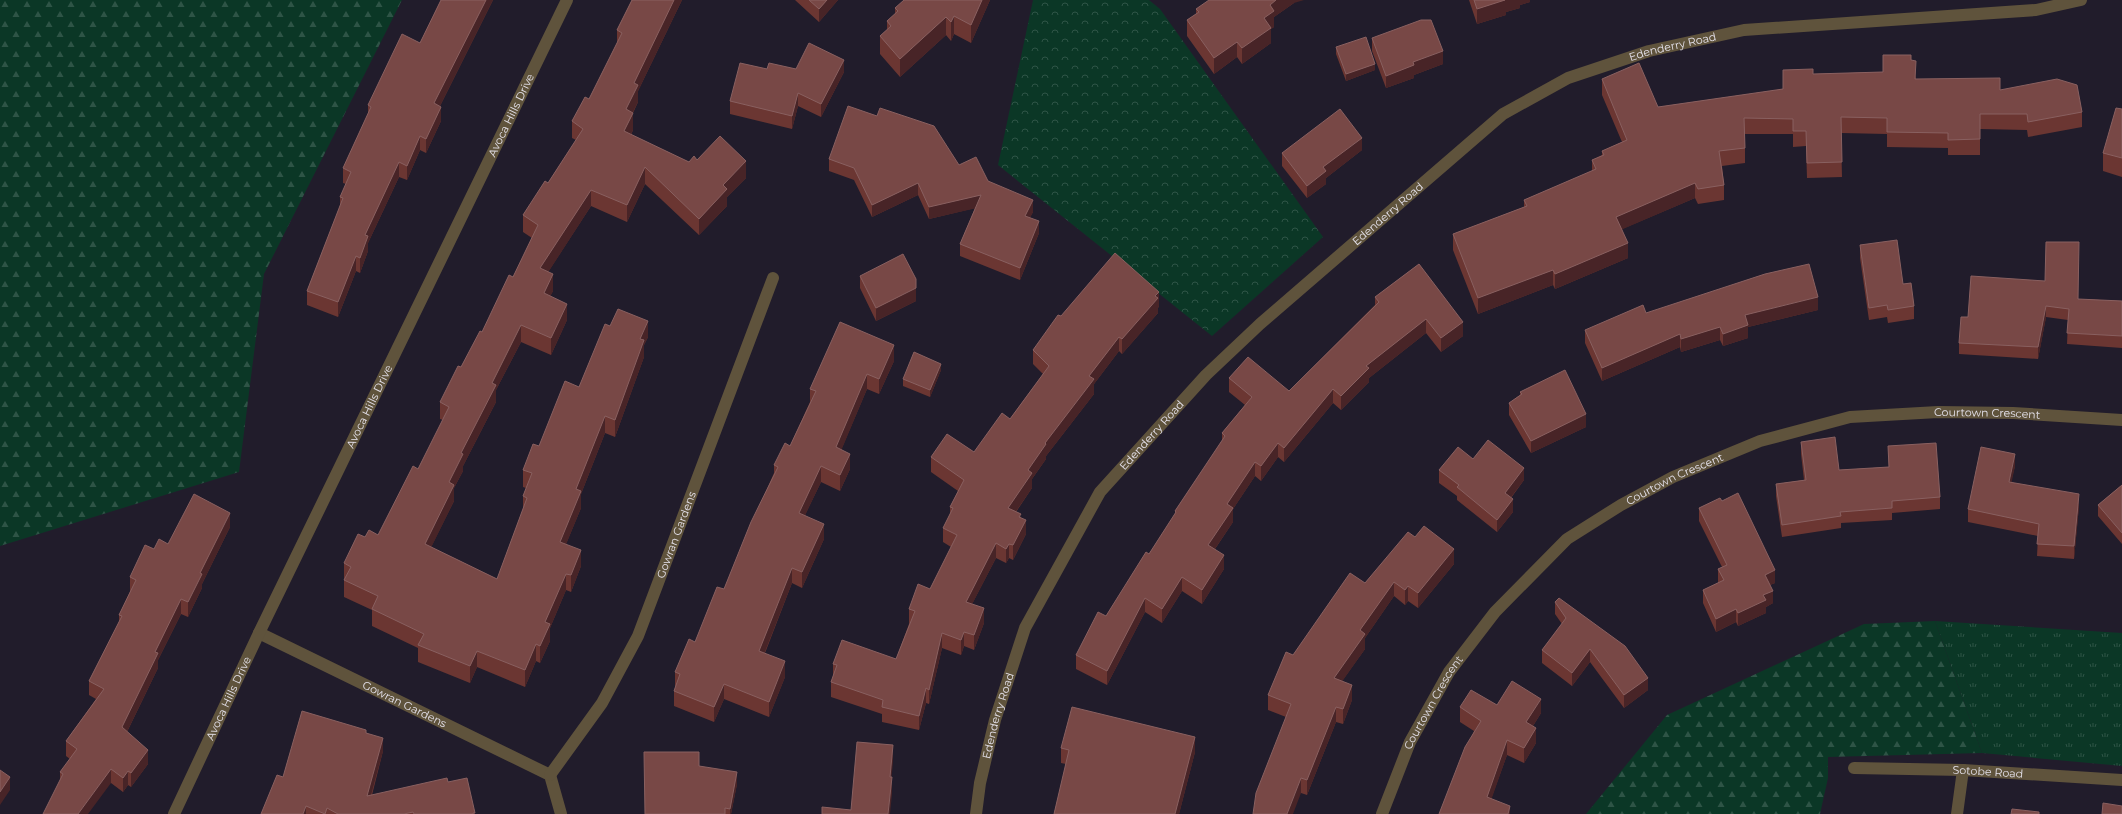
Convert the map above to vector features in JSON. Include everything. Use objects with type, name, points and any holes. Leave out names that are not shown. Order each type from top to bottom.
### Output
[{"type":"street","name":"Avoca Hills Drive","points":[[174,814],[259,633],[567,0]]},
{"type":"street","name":"Edenderry Road","points":[[976,814],[980,782],[995,720],[1025,628],[1100,492],[1206,374],[1260,324],[1503,114],[1568,78],[1649,51],[1712,35],[1744,30],[2036,10],[2081,0]]},
{"type":"street","name":"Gowran Gardens","points":[[259,633],[550,775],[602,703],[638,636],[773,278]]},
{"type":"street","name":"Courtown Crescent","points":[[1382,814],[1410,742],[1450,672],[1496,612],[1567,539],[1621,505],[1673,477],[1760,441],[1850,417],[1938,412],[2013,413],[2122,420]]},
{"type":"street","name":"Sotobe Road","points":[[1854,768],[1963,770],[2122,780]]},
{"type":"street","points":[[1957,814],[1963,770]]},
{"type":"street","points":[[550,775],[561,814]]},
{"type":"green space","points":[[0,0],[402,0],[264,274],[239,472],[0,546]]},
{"type":"green space","points":[[1033,0],[1149,0],[1160,9],[1323,237],[1212,336],[998,165]]},
{"type":"green space","points":[[1935,621],[2122,633],[2122,766],[1982,753]]},
{"type":"green space","points":[[1935,621],[1982,753],[1828,757],[1828,778],[1820,814],[1586,814],[1667,715],[1864,624]]},
{"type":"building","points":[[441,0],[486,0],[434,103],[441,107],[426,139],[420,136],[407,166],[399,162],[365,235],[368,236],[360,258],[356,256],[338,302],[307,291],[343,198],[340,197],[351,172],[343,168],[371,107],[368,105],[402,34],[420,43]]},
{"type":"building","points":[[632,0],[674,0],[634,83],[638,85],[626,109],[633,113],[624,131],[689,162],[694,156],[697,160],[720,136],[746,161],[723,185],[727,189],[699,219],[645,167],[627,205],[591,190],[540,268],[553,274],[544,293],[567,304],[551,338],[521,325],[492,383],[496,385],[461,453],[463,454],[449,482],[454,485],[425,544],[497,579],[527,498],[523,496],[532,473],[523,470],[533,444],[539,446],[565,381],[579,387],[605,324],[610,326],[618,309],[648,321],[640,339],[644,340],[615,420],[605,416],[576,489],[581,491],[560,542],[581,550],[571,575],[566,574],[545,622],[550,624],[540,646],[536,644],[525,670],[477,651],[470,666],[418,645],[424,634],[372,609],[378,596],[344,580],[351,567],[344,563],[358,534],[365,537],[369,530],[378,535],[413,466],[418,469],[449,407],[440,402],[458,366],[461,367],[480,331],[482,332],[509,275],[513,277],[538,225],[523,215],[545,181],[548,183],[583,129],[572,121],[585,97],[589,99],[622,33],[617,30]]},
{"type":"building","points":[[809,0],[827,0],[819,9]]},
{"type":"building","points":[[904,0],[982,0],[971,25],[954,16],[951,22],[946,17],[900,59],[880,36],[891,26],[887,21],[898,11],[895,8]]},
{"type":"building","points":[[1209,0],[1276,0],[1270,5],[1274,11],[1264,18],[1271,28],[1242,48],[1237,42],[1214,58],[1187,20],[1199,12],[1196,9]]},
{"type":"building","points":[[1474,0],[1505,0],[1477,9]]},
{"type":"building","points":[[1421,20],[1431,20],[1443,51],[1413,62],[1414,65],[1386,76],[1372,38]]},
{"type":"building","points":[[1366,37],[1375,64],[1346,74],[1336,47]]},
{"type":"building","points":[[809,43],[844,60],[821,104],[798,93],[792,116],[730,101],[740,63],[767,69],[769,63],[796,69]]},
{"type":"building","points":[[1883,55],[1911,55],[1911,60],[1916,61],[1915,79],[2000,78],[2000,90],[2057,79],[2077,85],[2082,112],[2028,122],[2027,114],[1980,114],[1980,139],[1948,140],[1948,133],[1887,132],[1887,118],[1841,117],[1842,162],[1807,163],[1806,131],[1793,131],[1793,119],[1744,118],[1745,148],[1719,151],[1724,185],[1698,189],[1695,183],[1616,217],[1628,243],[1555,274],[1553,270],[1478,298],[1453,234],[1527,206],[1524,200],[1596,169],[1592,160],[1604,155],[1602,151],[1627,140],[1602,79],[1639,63],[1658,107],[1783,89],[1783,70],[1813,69],[1813,74],[1883,72]]},
{"type":"building","points":[[848,106],[877,116],[880,108],[934,126],[959,165],[976,157],[988,181],[1033,200],[1025,216],[1039,221],[1020,268],[960,244],[981,195],[929,207],[918,183],[872,205],[854,168],[829,159]]},
{"type":"building","points":[[2116,108],[2122,109],[2122,158],[2103,153]]},
{"type":"building","points":[[1340,109],[1362,138],[1323,167],[1326,171],[1307,186],[1282,153]]},
{"type":"building","points":[[1897,240],[1903,284],[1911,283],[1914,306],[1888,310],[1887,305],[1869,308],[1860,245]]},
{"type":"building","points":[[2046,242],[2079,242],[2078,299],[2122,301],[2122,336],[2067,333],[2069,309],[2046,306],[2038,347],[1959,343],[1961,317],[1968,317],[1971,276],[2045,281]]},
{"type":"building","points":[[1115,253],[1159,292],[1155,296],[1158,298],[1122,339],[1119,337],[1089,376],[1094,379],[1045,443],[1046,444],[1028,470],[1032,473],[1008,508],[1021,514],[1019,517],[1026,520],[1013,545],[1009,544],[1006,549],[996,543],[966,602],[984,608],[974,635],[964,632],[961,640],[942,633],[929,690],[926,688],[919,716],[882,707],[883,700],[831,682],[837,665],[833,664],[842,640],[896,659],[915,611],[909,609],[918,584],[930,589],[957,535],[943,528],[953,508],[950,507],[964,480],[931,457],[947,434],[974,452],[1002,413],[1010,419],[1049,366],[1033,350],[1058,315],[1061,316]]},
{"type":"building","points":[[903,254],[916,279],[916,288],[876,308],[860,276]]},
{"type":"building","points":[[1419,264],[1463,322],[1441,338],[1426,319],[1366,366],[1369,368],[1341,396],[1333,389],[1284,448],[1278,443],[1261,466],[1255,462],[1227,504],[1233,508],[1208,545],[1224,555],[1202,590],[1182,577],[1162,609],[1145,598],[1107,671],[1076,655],[1098,612],[1106,616],[1146,552],[1149,554],[1176,512],[1175,511],[1225,436],[1222,433],[1252,397],[1229,378],[1248,357],[1289,391],[1379,302],[1375,297]]},
{"type":"building","points":[[1809,264],[1818,297],[1745,315],[1748,325],[1723,334],[1720,327],[1681,339],[1680,334],[1602,368],[1585,330],[1643,305],[1646,313],[1765,274]]},
{"type":"building","points":[[840,322],[894,345],[879,379],[867,374],[836,447],[850,454],[840,475],[821,466],[799,513],[824,524],[802,572],[792,568],[759,651],[785,661],[769,702],[724,684],[714,707],[674,691],[680,674],[675,672],[689,639],[695,642],[717,587],[724,589],[751,522],[778,467],[774,465],[785,443],[790,446],[816,391],[810,389]]},
{"type":"building","points":[[914,352],[941,364],[930,390],[903,379]]},
{"type":"building","points":[[1565,370],[1586,414],[1531,441],[1509,403],[1522,394],[1520,392]]},
{"type":"building","points":[[1835,437],[1839,470],[1889,467],[1888,446],[1936,443],[1940,497],[1892,501],[1892,508],[1840,512],[1841,516],[1782,525],[1776,484],[1806,480],[1801,442]]},
{"type":"building","points":[[1488,440],[1524,468],[1505,493],[1513,499],[1497,520],[1457,487],[1459,485],[1439,470],[1458,447],[1473,459]]},
{"type":"building","points":[[1981,447],[2015,454],[2009,482],[2079,494],[2074,546],[2037,544],[2039,524],[1968,509]]},
{"type":"building","points":[[2122,485],[2122,533],[2098,505]]},
{"type":"building","points":[[1738,493],[1775,570],[1765,575],[1773,591],[1763,595],[1766,600],[1738,613],[1736,609],[1716,619],[1703,590],[1724,580],[1718,569],[1727,565],[1699,508],[1720,498],[1722,501]]},
{"type":"building","points":[[194,494],[230,513],[200,573],[202,574],[188,602],[181,599],[155,652],[158,653],[122,727],[148,750],[131,773],[128,771],[123,778],[111,769],[78,814],[43,814],[63,774],[60,772],[77,749],[66,741],[104,689],[89,681],[122,616],[119,615],[136,580],[130,577],[145,545],[154,549],[159,539],[168,544]]},
{"type":"building","points":[[1424,526],[1454,549],[1418,593],[1408,586],[1405,590],[1394,582],[1360,630],[1365,634],[1334,678],[1352,685],[1343,709],[1336,707],[1307,780],[1301,778],[1287,814],[1253,814],[1256,793],[1291,704],[1268,695],[1286,652],[1293,655],[1350,573],[1365,583],[1408,532],[1415,537]]},
{"type":"building","points":[[1559,598],[1625,646],[1648,678],[1624,695],[1590,649],[1572,673],[1542,650],[1566,618],[1555,602]]},
{"type":"building","points":[[1512,681],[1541,699],[1526,722],[1536,728],[1524,748],[1507,740],[1487,797],[1510,806],[1508,814],[1439,814],[1465,747],[1481,721],[1460,707],[1471,690],[1497,705]]},
{"type":"building","points":[[1072,707],[1195,737],[1175,814],[1054,814],[1069,750],[1061,748]]},
{"type":"building","points":[[302,711],[366,730],[366,733],[383,738],[367,796],[447,778],[448,782],[467,778],[475,813],[414,814],[413,812],[404,814],[338,814],[327,808],[325,814],[306,806],[303,814],[261,814],[277,775],[283,777]]},
{"type":"building","points":[[857,742],[893,745],[890,777],[892,777],[888,814],[822,814],[822,807],[851,810]]},
{"type":"building","points":[[644,752],[699,752],[699,766],[737,772],[730,809],[725,808],[725,814],[645,814]]},
{"type":"building","points":[[0,770],[10,777],[0,792]]},
{"type":"building","points":[[2103,803],[2122,806],[2122,814],[2102,814]]},
{"type":"building","points":[[2012,809],[2039,812],[2039,814],[2011,814]]}]
